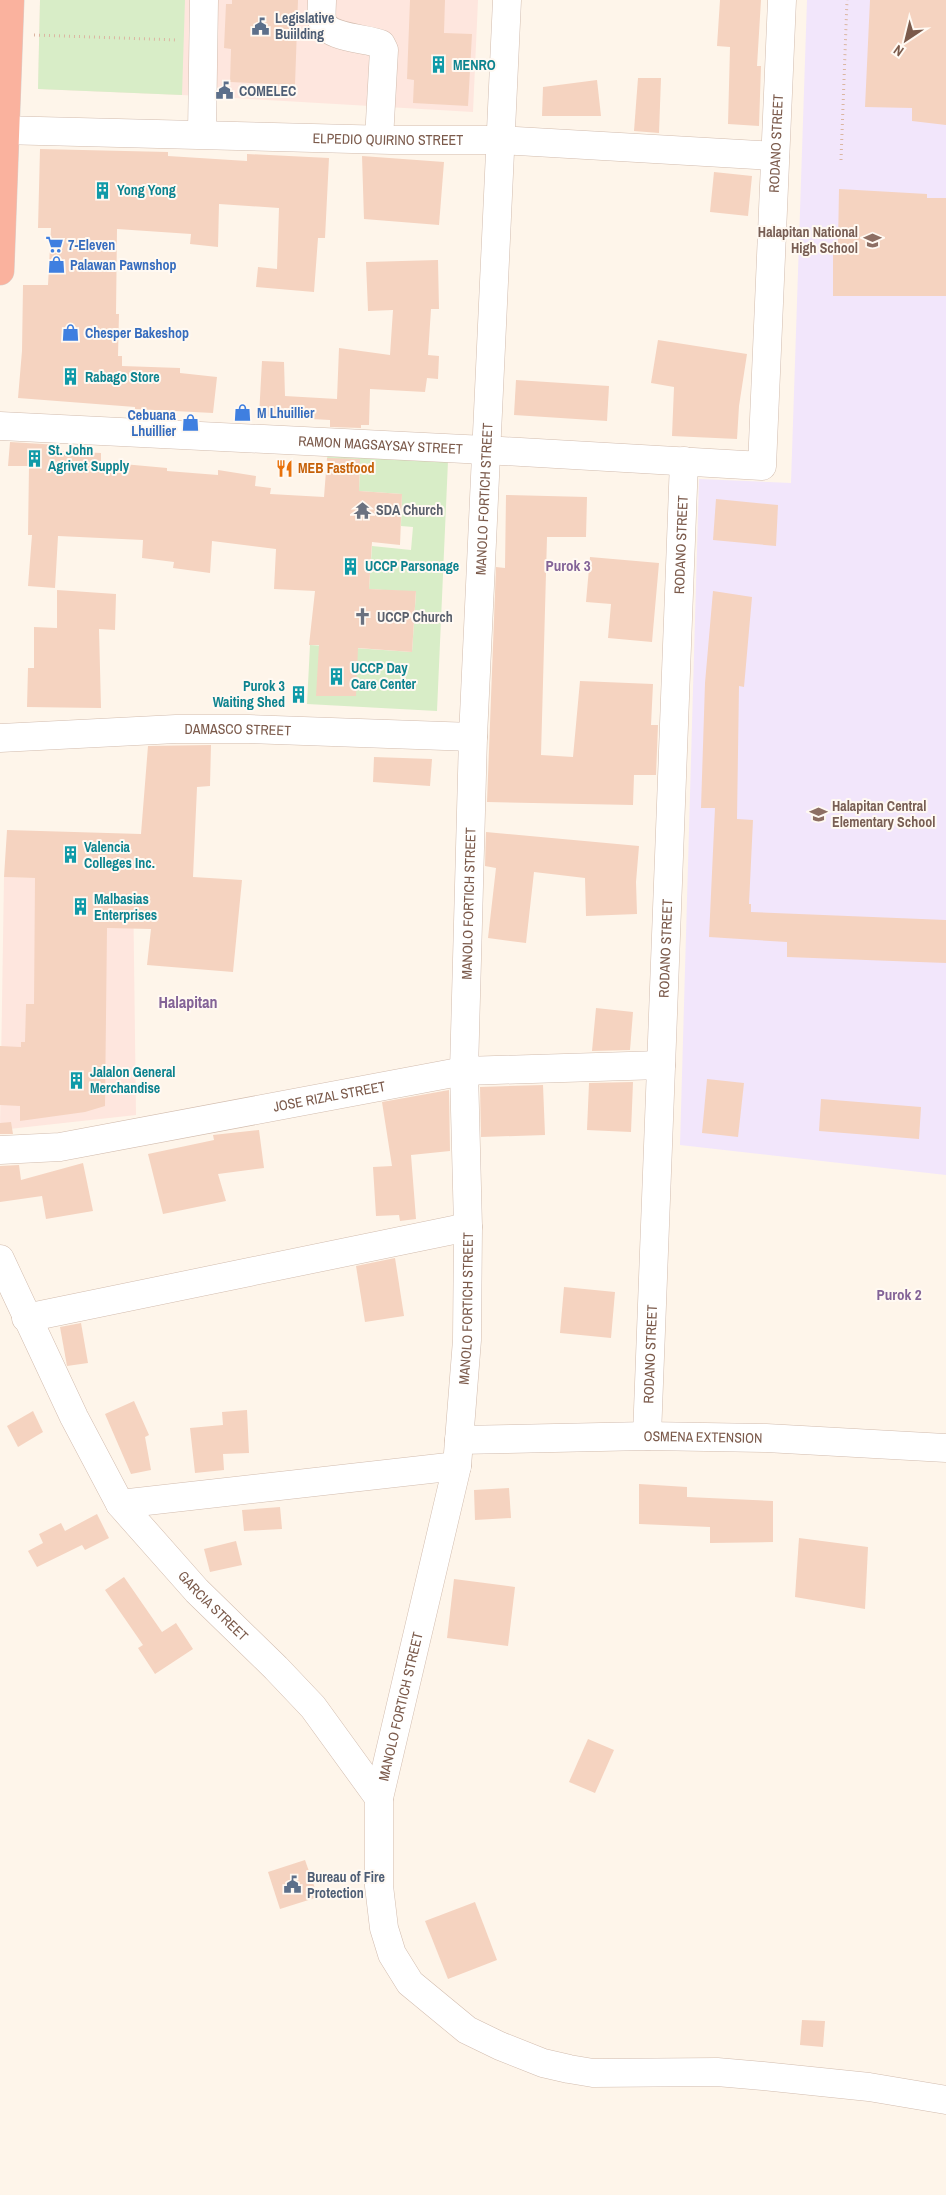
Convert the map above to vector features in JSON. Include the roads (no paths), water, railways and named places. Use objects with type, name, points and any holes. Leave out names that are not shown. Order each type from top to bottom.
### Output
[{"type":"highway","points":[[0,271],[3,130],[10,0]]},
{"type":"street","points":[[202,134],[204,0]]},
{"type":"street","points":[[322,0],[322,19],[325,26],[331,32],[370,40],[381,44],[384,50],[379,139]]},
{"type":"street","name":"MANOLO FORTICH STREET","points":[[379,1798],[458,1453],[466,1340],[468,1227],[464,1071],[473,737],[507,0]]},
{"type":"street","name":"RODANO STREET","points":[[762,466],[782,0]]},
{"type":"street","name":"ELPEDIO QUIRINO STREET","points":[[3,130],[500,140],[775,156]]},
{"type":"street","name":"RAMON MAGSAYSAY STREET","points":[[0,426],[762,466]]},
{"type":"street","name":"RODANO STREET","points":[[647,1436],[684,461]]},
{"type":"street","name":"DAMASCO STREET","points":[[0,738],[176,729],[473,737]]},
{"type":"street","name":"JOSE RIZAL STREET","points":[[0,1150],[60,1148],[464,1071],[661,1065]]},
{"type":"street","points":[[26,1318],[468,1227]]},
{"type":"street","name":"GARCIA STREET","points":[[0,1259],[74,1418],[120,1504],[197,1591],[276,1668],[312,1707],[379,1798]]},
{"type":"street","name":"OSMENA EXTENSION","points":[[120,1504],[458,1453],[647,1436],[766,1438],[946,1448]]},
{"type":"street","points":[[379,1798],[379,1886],[384,1928],[392,1954],[410,1983],[467,2030],[500,2046],[543,2063],[593,2073],[717,2072],[869,2087],[946,2100]]},
{"type":"place","name":"Legislative Buiilding","points":[[261,26]]},
{"type":"place","name":"MENRO","points":[[439,65]]},
{"type":"place","name":"COMELEC","points":[[225,91]]},
{"type":"place","name":"Yong Yong","points":[[103,190]]},
{"type":"place","name":"Halapitan National High School","points":[[872,240]]},
{"type":"place","name":"7-Eleven","points":[[54,245]]},
{"type":"place","name":"Palawan Pawnshop","points":[[56,265]]},
{"type":"place","name":"Chesper Bakeshop","points":[[71,333]]},
{"type":"place","name":"Rabago Store","points":[[71,377]]},
{"type":"place","name":"M Lhuillier","points":[[243,413]]},
{"type":"place","name":"Cebuana Lhuillier","points":[[190,423]]},
{"type":"place","name":"St. John Agrivet Supply","points":[[34,458]]},
{"type":"place","name":"MEB Fastfood","points":[[284,468]]},
{"type":"place","name":"SDA Church","points":[[362,510]]},
{"type":"place","name":"UCCP Parsonage","points":[[351,566]]},
{"type":"place","name":"UCCP Church","points":[[363,617]]},
{"type":"place","name":"UCCP Day Care Center","points":[[337,676]]},
{"type":"place","name":"Purok 3 Waiting Shed","points":[[299,694]]},
{"type":"place","name":"Halapitan Central Elementary School","points":[[818,814]]},
{"type":"place","name":"Valencia Colleges Inc.","points":[[70,855]]},
{"type":"place","name":"Malbasias Enterprises","points":[[80,907]]},
{"type":"place","name":"Jalalon General Merchandise","points":[[76,1080]]},
{"type":"place","name":"Bureau of Fire Protection","points":[[293,1885]]},
{"type":"district","name":"Purok 3","points":[[568,566]]},
{"type":"district","name":"Halapitan","points":[[188,1002]]},
{"type":"district","name":"Purok 2","points":[[899,1295]]}]
